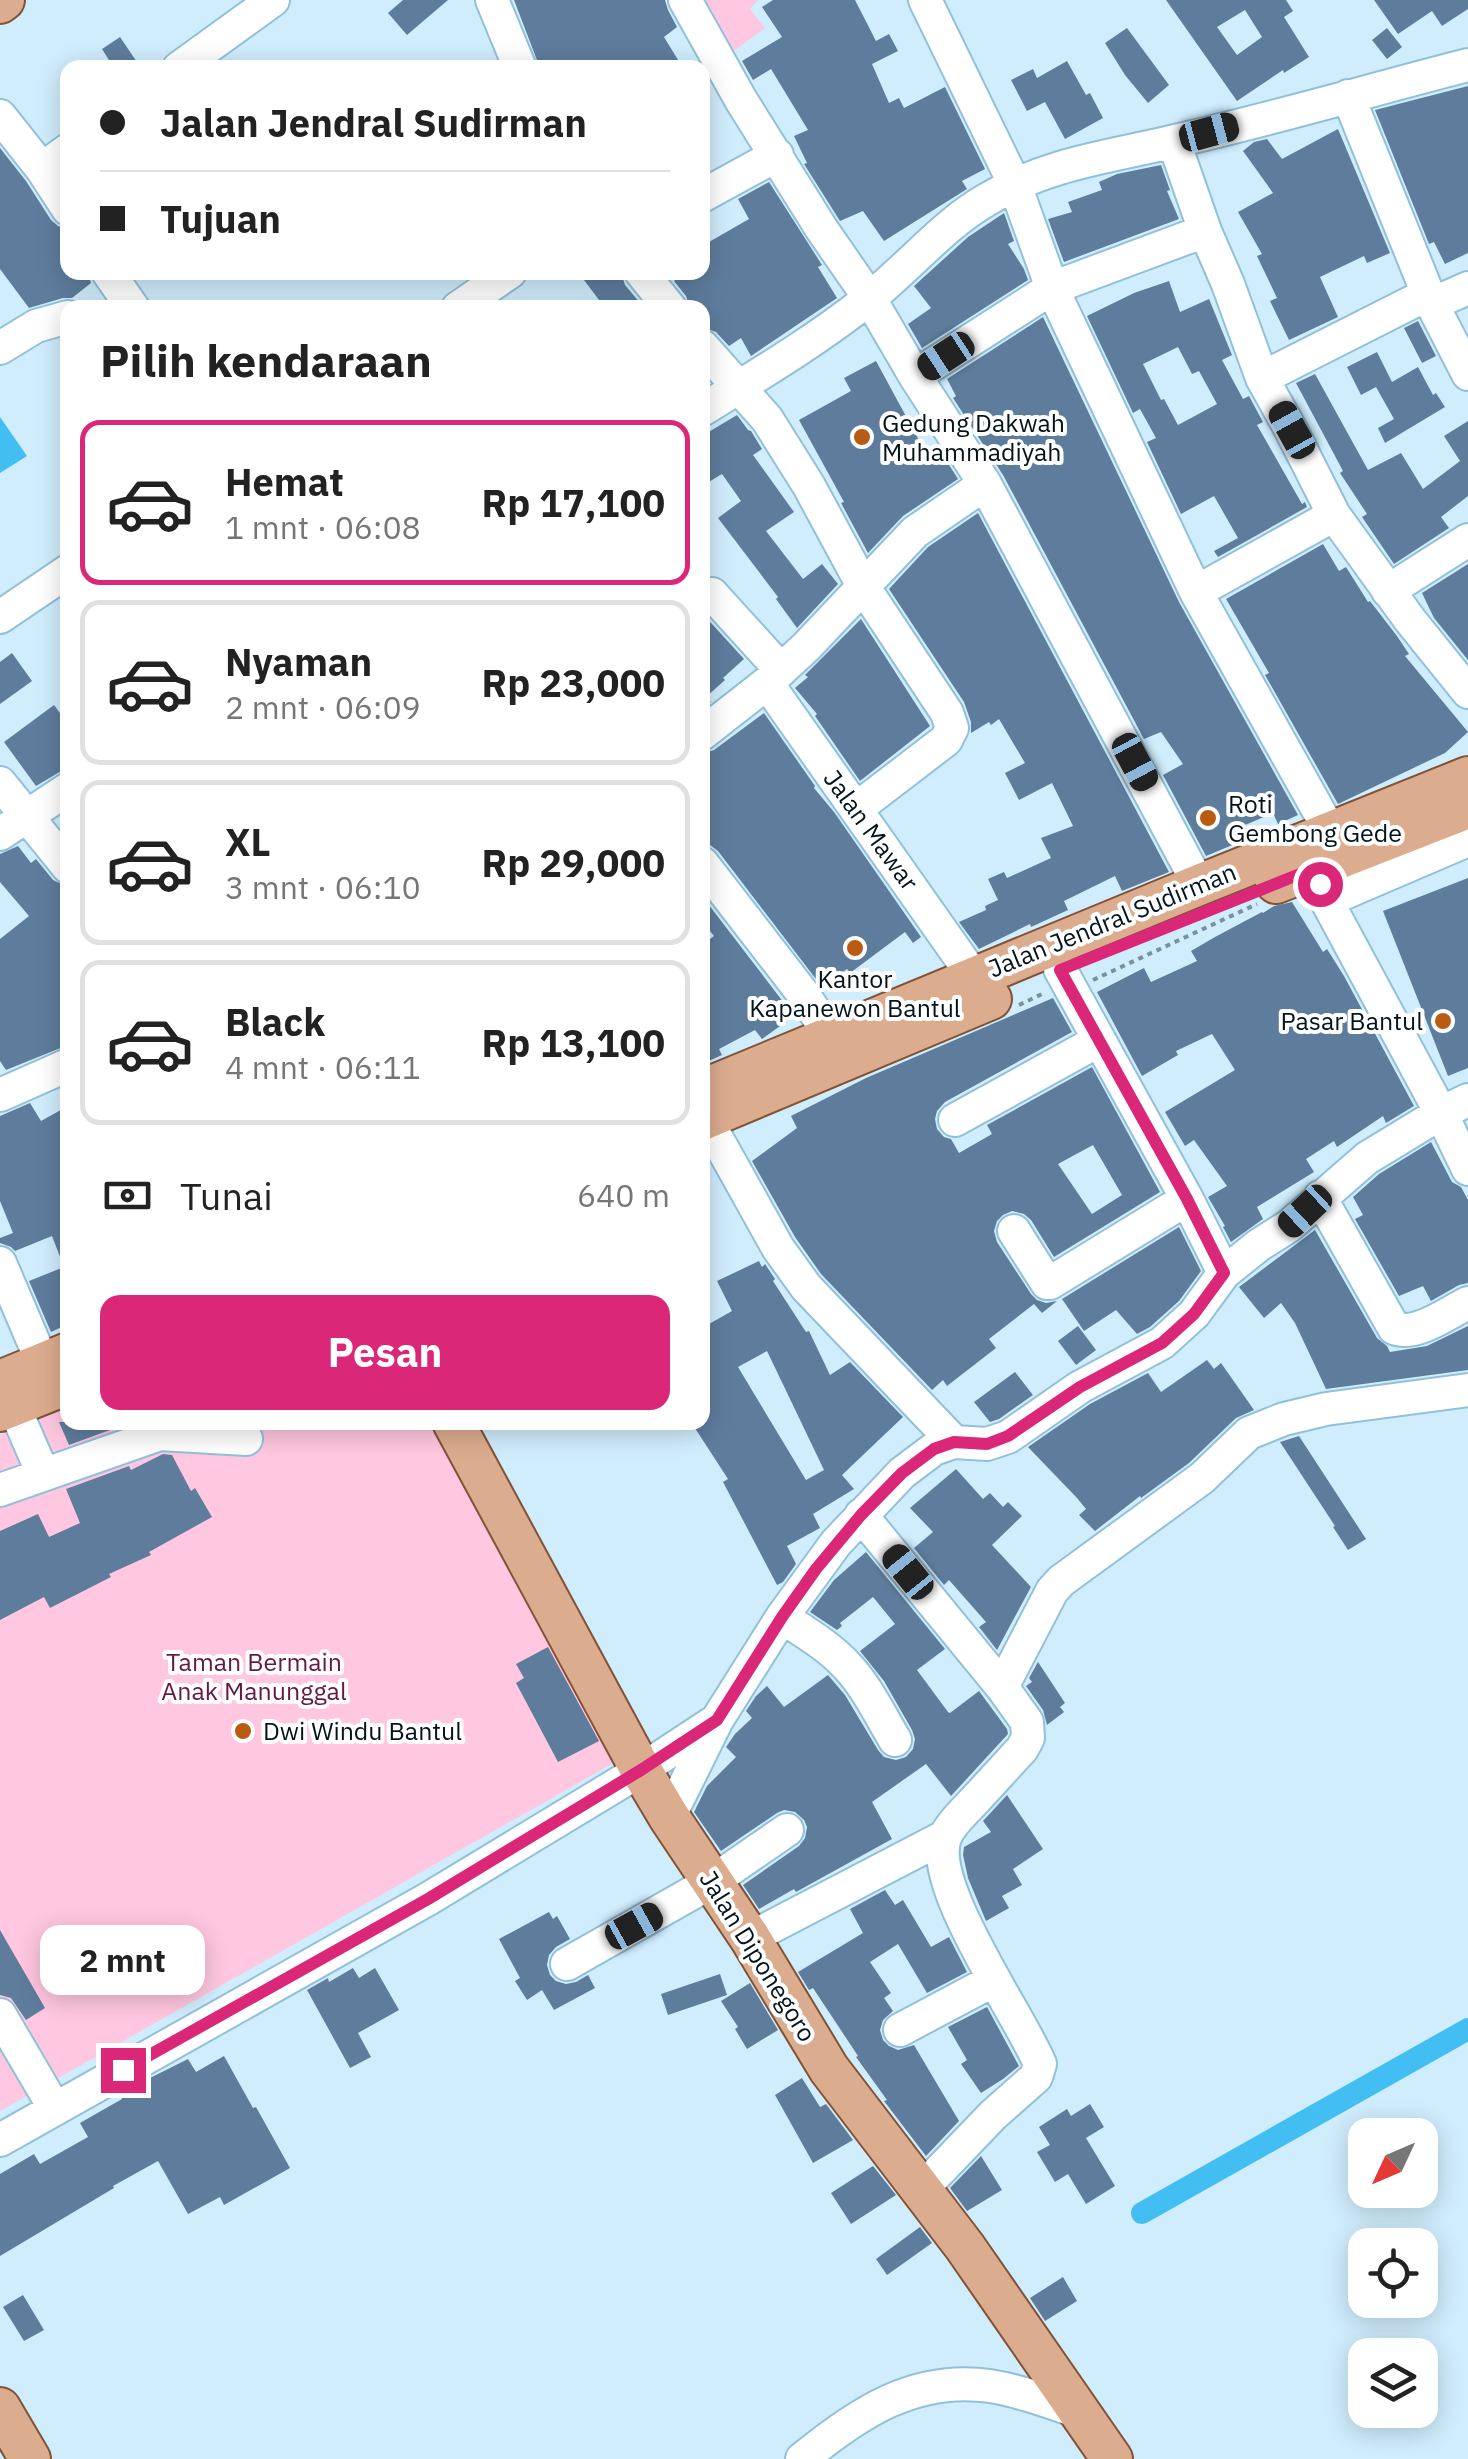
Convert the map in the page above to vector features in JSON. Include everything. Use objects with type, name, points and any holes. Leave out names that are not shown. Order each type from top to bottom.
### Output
[{"type":"main road","name":"Jalan Jendral Sudirman","points":[[710,1107],[831,1036],[974,977],[1075,962],[1199,884],[1468,777]]},
{"type":"main road","name":"Jalan Jendral Sudirman","points":[[710,1108],[1075,962],[1319,885],[1468,808]]},
{"type":"main road","points":[[4,1394],[59,1367]]},
{"type":"main road","name":"Jalan Diponegoro","points":[[457,1430],[668,1817],[750,1938],[829,2069],[922,2189],[1112,2459]]},
{"type":"main road","points":[[0,2408],[30,2459]]},
{"type":"street","points":[[190,60],[273,0]]},
{"type":"street","points":[[492,0],[517,60]]},
{"type":"street","points":[[685,0],[741,100],[985,484],[1199,884]]},
{"type":"street","points":[[926,0],[1014,185],[1052,288],[1196,592],[1330,832]]},
{"type":"street","points":[[710,405],[818,337],[870,298],[973,209],[1014,185],[1084,160],[1174,142],[1468,65]]},
{"type":"street","points":[[1348,96],[1430,298],[1468,374]]},
{"type":"street","points":[[0,116],[55,160]]},
{"type":"street","points":[[1174,142],[1262,378],[1334,515],[1468,692]]},
{"type":"street","points":[[710,192],[777,155]]},
{"type":"street","points":[[914,376],[1052,288],[1206,231]]},
{"type":"street","points":[[470,300],[498,280]]},
{"type":"street","points":[[647,280],[664,300]]},
{"type":"street","points":[[1262,378],[1430,298],[1468,288]]},
{"type":"street","points":[[0,348],[36,326],[60,319]]},
{"type":"street","points":[[710,355],[767,419],[809,486],[863,586],[931,687],[952,728],[946,740],[856,809]]},
{"type":"street","points":[[710,728],[774,676],[836,617],[915,532],[985,484]]},
{"type":"street","points":[[1196,592],[1334,515]]},
{"type":"street","points":[[1388,591],[1468,540]]},
{"type":"street","points":[[0,617],[60,576]]},
{"type":"street","name":"Jalan Mawar","points":[[712,594],[774,676],[856,809],[974,977]]},
{"type":"street","points":[[0,782],[13,825],[60,861]]},
{"type":"street","points":[[13,825],[60,794]]},
{"type":"street","points":[[1468,840],[1319,885],[1454,1107],[1468,1169]]},
{"type":"street","points":[[710,873],[831,1036]]},
{"type":"street","points":[[1075,962],[1098,1041],[1224,1273]]},
{"type":"street","points":[[955,1120],[1098,1041]]},
{"type":"street","points":[[0,1095],[60,1069]]},
{"type":"street","points":[[668,1817],[717,1720],[782,1617],[861,1515],[911,1465],[934,1449],[954,1442],[987,1444],[1008,1436],[1080,1387],[1162,1343],[1194,1314],[1224,1273],[1289,1226],[1367,1158],[1454,1107]]},
{"type":"street","points":[[710,1121],[778,1248],[806,1286],[954,1442]]},
{"type":"street","points":[[1320,1197],[1398,1331],[1412,1330],[1468,1302]]},
{"type":"street","points":[[1014,1231],[1047,1283],[1187,1199]]},
{"type":"street","points":[[0,1263],[59,1367]]},
{"type":"street","points":[[1002,1687],[1060,1582],[1202,1478],[1248,1434],[1284,1419],[1326,1409],[1468,1390]]},
{"type":"street","points":[[4,1394],[43,1474]]},
{"type":"street","points":[[0,1490],[160,1434],[246,1439]]},
{"type":"street","points":[[750,1938],[944,1838],[1028,1738],[1026,1722],[1002,1687],[861,1515]]},
{"type":"street","points":[[782,1617],[848,1666],[895,1740]]},
{"type":"street","points":[[0,2140],[428,1899],[717,1720]]},
{"type":"street","points":[[567,1964],[713,1881],[788,1830]]},
{"type":"street","points":[[922,2189],[992,2115],[1036,2078],[1040,2064],[994,1980],[946,1878],[944,1838]]},
{"type":"street","points":[[900,2030],[994,1980]]},
{"type":"street","points":[[0,2014],[55,2109]]},
{"type":"street","points":[[802,2459],[842,2426],[875,2406],[933,2388],[989,2386],[1079,2412]]},
{"type":"path","points":[[1075,962],[1255,905]]},
{"type":"green space","points":[[693,0],[758,0],[750,9],[765,28],[727,56]]},
{"type":"green space","name":"Dwi Windu Bantul","points":[[60,1407],[60,1430],[455,1430],[626,1756],[0,2111],[0,1435]]},
{"type":"water","points":[[0,417],[27,456],[0,473]]},
{"type":"building","points":[[403,0],[448,0],[407,35],[388,13]]},
{"type":"building","points":[[514,0],[665,0],[677,27],[664,37],[678,60],[537,60]]},
{"type":"building","points":[[773,0],[855,0],[876,41],[889,34],[898,51],[872,64],[889,103],[899,98],[904,108],[945,87],[985,169],[962,181],[967,189],[884,241],[863,211],[840,221],[804,164],[807,163],[794,136],[808,130],[771,69],[753,80],[742,61],[782,37],[762,7]]},
{"type":"building","points":[[1166,0],[1286,0],[1293,11],[1284,17],[1309,57],[1237,101]],"holes":[[[1245,10],[1262,37],[1237,55],[1217,27]]]},
{"type":"building","points":[[1374,0],[1468,0],[1468,9],[1442,26],[1432,11],[1398,34]]},
{"type":"building","points":[[1127,28],[1169,85],[1148,103],[1105,43]]},
{"type":"building","points":[[1387,28],[1402,47],[1387,59],[1372,40]]},
{"type":"building","points":[[120,37],[136,60],[109,60],[102,49]]},
{"type":"building","points":[[1067,61],[1103,118],[1065,139],[1045,102],[1027,111],[1011,80],[1033,69],[1037,78]]},
{"type":"building","points":[[1468,86],[1468,253],[1445,264],[1434,242],[1429,244],[1375,110]]},
{"type":"building","points":[[1338,129],[1390,253],[1367,263],[1364,256],[1320,277],[1338,317],[1289,340],[1270,301],[1277,298],[1257,256],[1262,254],[1238,212],[1273,193],[1243,151],[1254,142],[1267,139],[1282,159]]},
{"type":"building","points":[[0,148],[51,220],[60,227],[60,280],[91,283],[72,298],[29,308],[0,269]]},
{"type":"building","points":[[1161,165],[1179,219],[1064,262],[1048,219],[1072,212],[1068,202],[1102,190],[1099,182]]},
{"type":"building","points":[[769,182],[822,265],[818,267],[837,298],[751,356],[741,338],[729,346],[710,330],[710,300],[687,300],[674,281],[710,280],[710,241],[749,219],[738,199]]},
{"type":"building","points":[[1004,213],[1014,241],[1008,244],[1028,280],[922,348],[908,324],[931,308],[914,286],[968,237]]},
{"type":"building","points":[[584,280],[623,280],[638,300],[599,300]]},
{"type":"building","points":[[1169,281],[1180,312],[1209,299],[1232,355],[1222,360],[1243,399],[1249,396],[1263,422],[1257,425],[1307,507],[1218,557],[1214,551],[1238,538],[1214,496],[1181,514],[1147,442],[1156,438],[1140,409],[1133,413],[1087,316]],"holes":[[[1178,347],[1192,374],[1199,371],[1217,404],[1178,425],[1143,364]]]},
{"type":"building","points":[[1043,317],[1179,602],[1298,815],[1278,824],[1273,813],[1236,829],[1242,841],[1206,856],[1163,775],[1183,764],[1161,732],[1144,739],[1003,475],[953,398],[956,396],[947,379]]},
{"type":"building","points":[[1418,321],[1436,356],[1422,363],[1404,328]]},
{"type":"building","points":[[1377,352],[1392,382],[1418,367],[1433,395],[1436,393],[1445,407],[1385,443],[1378,428],[1394,419],[1376,387],[1361,395],[1347,367]]},
{"type":"building","name":"Gedung Dakwah Muhammadiyah","points":[[876,361],[927,455],[939,449],[958,479],[903,516],[868,553],[799,420],[851,391],[844,378]]},
{"type":"building","points":[[1315,374],[1368,470],[1401,453],[1423,489],[1460,461],[1444,436],[1468,421],[1468,496],[1441,517],[1449,528],[1394,564],[1362,517],[1367,514],[1340,473],[1343,471],[1296,383]]},
{"type":"building","points":[[737,415],[751,431],[762,449],[753,455],[794,512],[766,531],[803,579],[822,564],[838,584],[797,628],[718,518],[741,501],[722,474],[710,481],[710,431]]},
{"type":"building","points":[[978,513],[1169,872],[1122,891],[1115,876],[1064,901],[1068,910],[979,949],[959,922],[998,900],[988,879],[1004,872],[1007,878],[1051,858],[1041,838],[1073,826],[1052,783],[1019,800],[1005,773],[1025,763],[999,719],[971,733],[964,702],[889,589],[928,547]]},
{"type":"building","points":[[1323,544],[1339,571],[1346,567],[1409,654],[1405,656],[1468,732],[1445,753],[1338,804],[1226,599]]},
{"type":"building","points":[[1468,564],[1468,660],[1434,618],[1422,593]]},
{"type":"building","points":[[861,619],[930,726],[860,781],[817,714],[795,688]]},
{"type":"building","points":[[710,622],[744,659],[710,693]]},
{"type":"building","points":[[12,653],[32,681],[0,704],[0,662]]},
{"type":"building","points":[[54,705],[60,713],[60,772],[36,786],[4,742]]},
{"type":"building","points":[[764,713],[921,937],[913,943],[905,932],[850,973],[847,969],[822,987],[710,845],[710,751]]},
{"type":"building","points":[[18,846],[31,863],[36,859],[60,883],[60,1048],[6,1070],[0,1061],[0,939],[29,916],[0,882],[0,854]]},
{"type":"building","name":"Pasar Bantul","points":[[1468,878],[1468,1068],[1448,1076],[1383,911]]},
{"type":"building","points":[[1292,902],[1323,952],[1327,949],[1344,976],[1414,1106],[1386,1123],[1383,1116],[1337,1147],[1334,1141],[1306,1159],[1314,1172],[1257,1207],[1263,1219],[1231,1242],[1208,1197],[1227,1186],[1194,1140],[1185,1146],[1165,1112],[1235,1070],[1212,1034],[1176,1051],[1178,1055],[1142,1076],[1097,992],[1144,968],[1151,982],[1197,961],[1191,951],[1274,906]]},
{"type":"building","points":[[710,906],[794,1016],[762,1039],[755,1030],[719,1049],[722,1055],[710,1060],[710,939],[714,936],[710,931]]},
{"type":"building","points":[[1053,998],[1072,1032],[945,1102],[937,1111],[937,1129],[951,1139],[959,1153],[992,1134],[987,1125],[1092,1067],[1160,1192],[1054,1257],[1024,1214],[1012,1211],[1003,1215],[994,1231],[997,1242],[1037,1300],[1057,1301],[1042,1313],[1034,1304],[989,1339],[996,1348],[947,1386],[943,1380],[932,1390],[821,1274],[752,1161],[797,1128],[791,1116],[866,1078]],"holes":[[[1093,1145],[1122,1195],[1092,1214],[1058,1164]]]},
{"type":"building","points":[[30,1103],[41,1121],[60,1110],[60,1257],[52,1236],[15,1251],[0,1243],[0,1238],[13,1233],[0,1201],[0,1116]]},
{"type":"building","points":[[1431,1142],[1452,1182],[1461,1187],[1468,1200],[1468,1283],[1431,1301],[1423,1286],[1399,1296],[1355,1219],[1363,1215],[1353,1197],[1379,1174]]},
{"type":"building","points":[[1179,1227],[1201,1271],[1179,1301],[1137,1334],[1116,1310],[1084,1331],[1062,1299]]},
{"type":"building","points":[[1315,1230],[1377,1338],[1390,1352],[1427,1346],[1468,1326],[1468,1370],[1326,1389],[1295,1323],[1281,1303],[1264,1318],[1239,1287]]},
{"type":"building","points":[[759,1261],[762,1267],[765,1264],[806,1332],[809,1331],[830,1375],[850,1362],[903,1417],[842,1475],[854,1489],[813,1514],[820,1528],[787,1546],[796,1564],[777,1585],[723,1482],[728,1479],[696,1430],[710,1430],[710,1323],[732,1311],[717,1281]],"holes":[[[767,1351],[824,1470],[806,1480],[738,1367]]]},
{"type":"building","points":[[60,1269],[60,1328],[51,1332],[29,1281]]},
{"type":"building","points":[[1078,1326],[1096,1350],[1076,1365],[1058,1341]]},
{"type":"building","points":[[1207,1360],[1214,1369],[1221,1363],[1254,1410],[1236,1418],[1189,1463],[1095,1531],[1079,1515],[1086,1509],[1028,1447],[1090,1404],[1148,1373],[1161,1392]]},
{"type":"building","points":[[1015,1372],[1033,1395],[990,1422],[974,1402]]},
{"type":"building","points":[[62,1430],[110,1430],[69,1445]]},
{"type":"building","points":[[1299,1436],[1366,1539],[1348,1550],[1280,1442]]},
{"type":"building","points":[[163,1454],[172,1455],[191,1491],[195,1488],[212,1517],[149,1552],[151,1555],[50,1608],[44,1597],[0,1620],[0,1531],[38,1514],[49,1537],[80,1523],[66,1489],[129,1466],[131,1470]]},
{"type":"building","points":[[956,1469],[983,1499],[990,1493],[1003,1507],[1008,1502],[1022,1516],[992,1545],[1031,1587],[997,1650],[979,1627],[986,1622],[949,1580],[944,1585],[914,1548],[933,1532],[910,1508]]},
{"type":"building","points":[[866,1552],[945,1649],[917,1670],[948,1712],[979,1691],[1008,1734],[951,1796],[926,1764],[872,1802],[892,1839],[759,1909],[743,1885],[799,1846],[805,1838],[804,1820],[795,1812],[784,1810],[721,1851],[694,1812],[707,1786],[736,1757],[726,1747],[752,1718],[746,1711],[756,1696],[767,1686],[784,1707],[828,1675],[884,1757],[896,1760],[913,1749],[912,1730],[884,1681],[860,1651],[895,1624],[873,1597],[840,1623],[842,1626],[837,1630],[810,1612],[834,1580]]},
{"type":"building","points":[[548,1647],[599,1741],[558,1762],[516,1683],[524,1678],[516,1664]]},
{"type":"building","points":[[1038,1662],[1065,1703],[1060,1707],[1064,1712],[1047,1725],[1043,1710],[1026,1686],[1032,1682],[1029,1678]]},
{"type":"building","points":[[1007,1795],[1043,1849],[1013,1869],[1022,1885],[1002,1896],[1009,1908],[986,1921],[968,1878],[964,1847],[991,1832],[983,1821]]},
{"type":"building","points":[[885,1890],[895,1905],[903,1900],[931,1947],[949,1937],[967,1972],[927,1993],[898,1944],[870,1962],[891,1993],[884,1998],[893,2011],[883,2020],[883,2040],[898,2050],[914,2045],[959,2121],[926,2156],[884,2101],[887,2100],[813,1988],[809,1990],[798,1972],[863,1933],[850,1909]]},
{"type":"building","points":[[549,1912],[553,1919],[557,1916],[570,1939],[549,1955],[550,1975],[566,1984],[588,1975],[595,1988],[554,2010],[542,1990],[527,2000],[499,1939]]},
{"type":"building","points":[[0,1930],[45,2008],[26,2020],[11,1998],[0,1995]]},
{"type":"building","points":[[353,1968],[359,1978],[375,1968],[399,2010],[358,2033],[371,2057],[350,2068],[307,1990]]},
{"type":"building","points":[[720,1974],[727,1995],[668,2015],[661,1994]]},
{"type":"building","points":[[750,1983],[778,2030],[747,2049],[721,2001]]},
{"type":"building","points":[[987,2007],[1019,2066],[981,2093],[961,2064],[967,2060],[948,2027]]},
{"type":"building","points":[[224,2056],[290,2168],[224,2205],[220,2197],[188,2214],[158,2161],[0,2256],[0,2174],[34,2154],[40,2164],[88,2137],[80,2123],[150,2078],[188,2059],[196,2072]]},
{"type":"building","points":[[802,2078],[820,2107],[826,2104],[853,2140],[813,2163],[775,2095]]},
{"type":"building","points":[[1090,2104],[1104,2127],[1086,2138],[1115,2186],[1086,2204],[1068,2174],[1055,2182],[1037,2152],[1050,2145],[1039,2127],[1067,2109],[1071,2116]]},
{"type":"building","points":[[981,2156],[1002,2190],[967,2211],[950,2188]]},
{"type":"building","points":[[873,2166],[896,2195],[851,2224],[831,2193]]},
{"type":"building","points":[[920,2227],[932,2243],[887,2275],[876,2259]]},
{"type":"building","points":[[1063,2277],[1077,2301],[1045,2321],[1030,2298]]},
{"type":"building","points":[[23,2295],[44,2330],[24,2341],[3,2307]]},
{"type":"waterway","points":[[1142,2213],[1468,2029]]},
{"type":"place","name":"Gedung Dakwah Muhammadiyah","points":[[862,437]]},
{"type":"place","name":"Roti Gembong Gede","points":[[1208,818]]},
{"type":"place","name":"Kantor Kapanewon Bantul","points":[[855,948]]},
{"type":"place","name":"Pasar Bantul","points":[[1443,1021]]},
{"type":"place","name":"Dwi Windu Bantul","points":[[243,1731]]},
{"type":"route","points":[[123,2070],[428,1899],[717,1720],[816,1569],[861,1515],[911,1465],[934,1449],[954,1442],[987,1444],[1008,1436],[1080,1387],[1162,1343],[1194,1314],[1224,1273],[1060,970],[1310,870],[1320,884]]},
{"type":"park label","name":"Taman Bermain Anak Manunggal","points":[[254,1676]]}]
